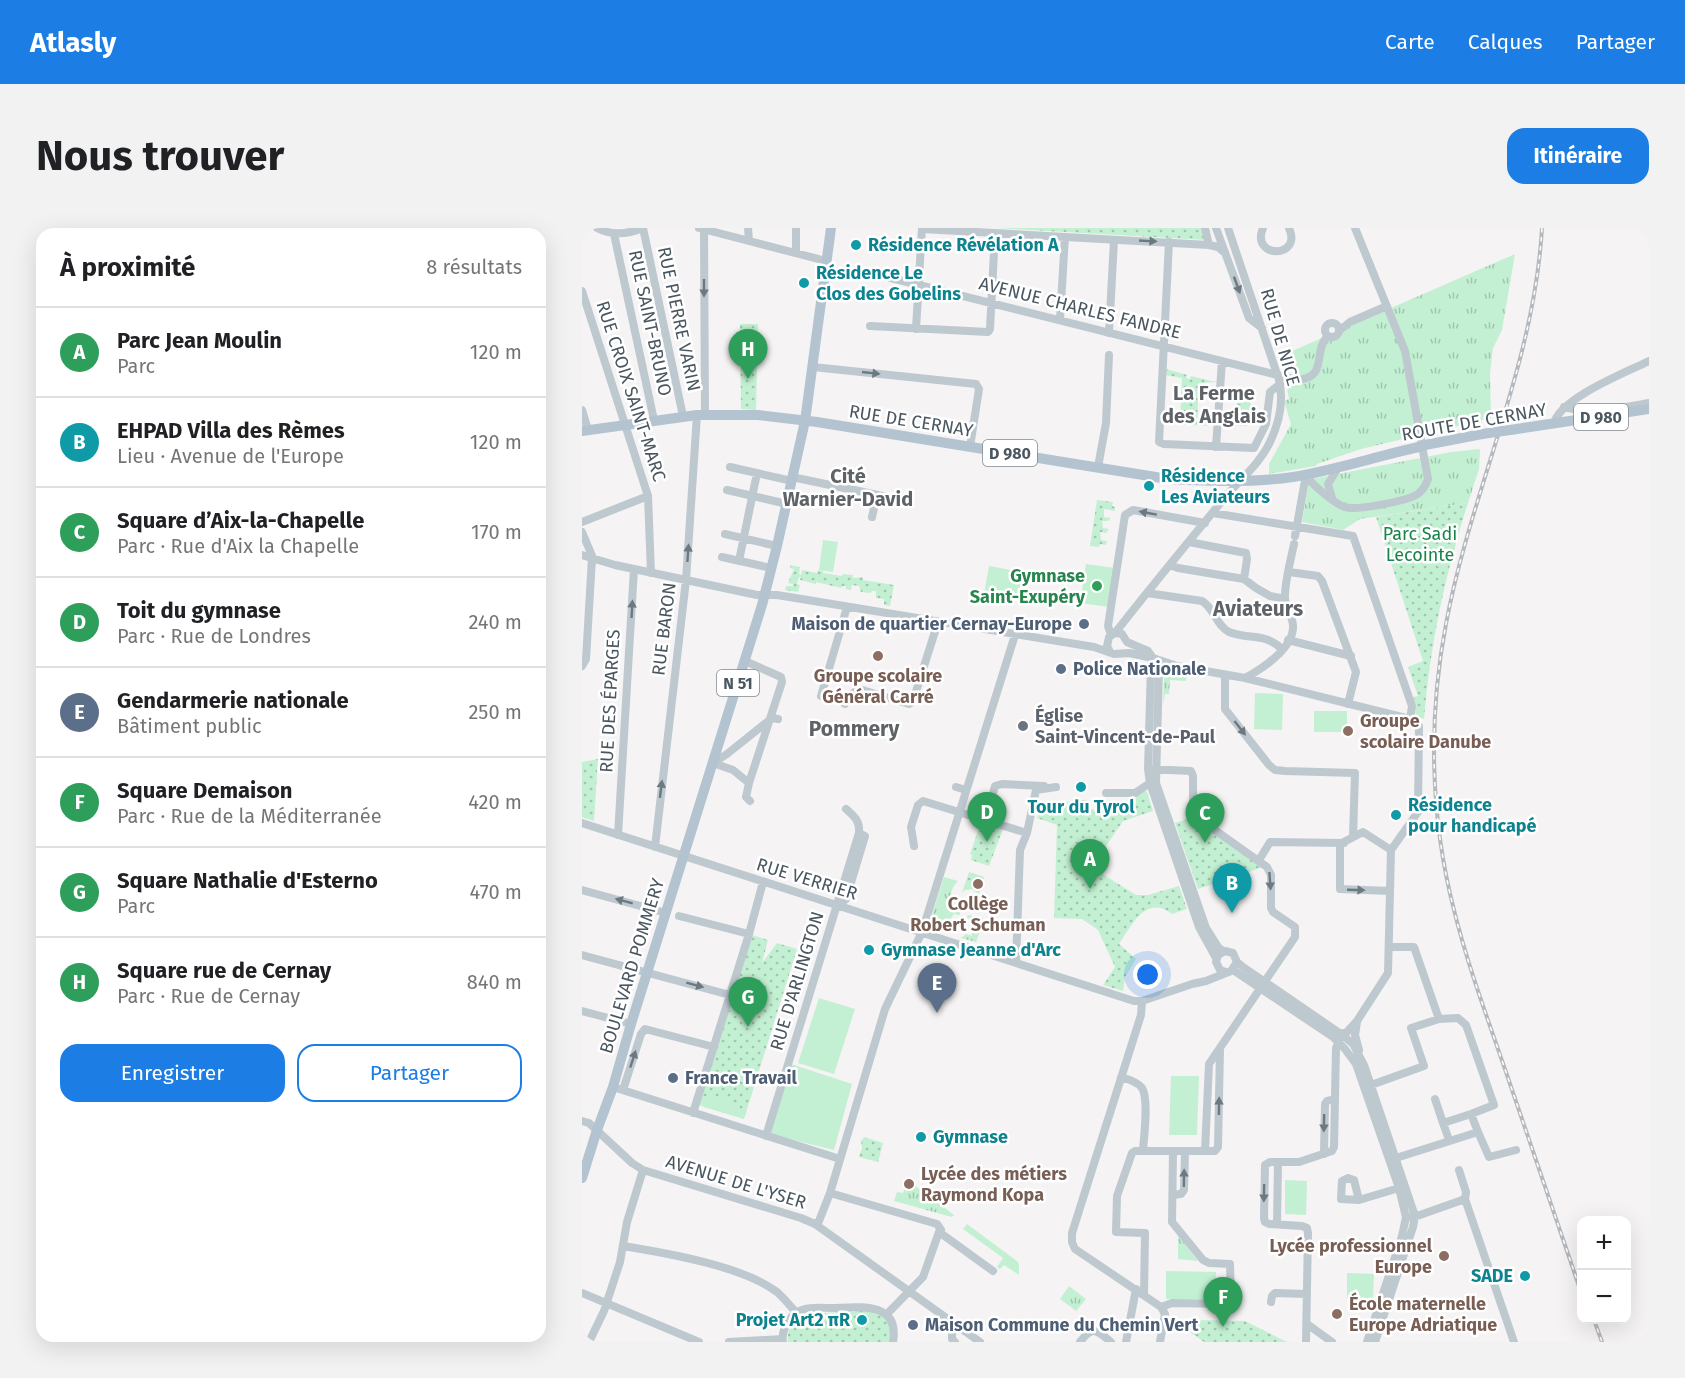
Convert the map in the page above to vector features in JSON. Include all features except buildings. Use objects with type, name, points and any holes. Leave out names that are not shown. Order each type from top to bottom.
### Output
[{"type":"main road","name":"N 51","points":[[805,421],[831,228]]},
{"type":"main road","name":"ROUTE DE CERNAY","points":[[1306,475],[1422,446],[1482,434],[1649,409]]},
{"type":"main road","name":"RUE DE CERNAY","points":[[585,430],[683,416],[758,415],[1168,479],[1240,482],[1306,475]]},
{"type":"main road","name":"BOULEVARD POMMERY","points":[[582,1178],[597,1130],[618,1089],[631,1024],[765,595],[805,421]]},
{"type":"street","points":[[597,228],[614,234],[628,233],[643,228]]},
{"type":"street","name":"RUE PIERRE VARIN","points":[[643,228],[683,416]]},
{"type":"street","points":[[702,228],[826,261]]},
{"type":"street","name":"RUE BARON","points":[[655,847],[686,580],[701,415],[702,228]]},
{"type":"street","points":[[748,228],[749,241]]},
{"type":"street","points":[[796,228],[796,253]]},
{"type":"street","points":[[1205,228],[1209,245]]},
{"type":"street","name":"RUE DE NICE","points":[[1116,637],[1122,624],[1188,542],[1258,462],[1270,442],[1280,414],[1279,379],[1228,228]]},
{"type":"street","points":[[1263,228],[1261,239],[1263,244],[1269,250],[1278,252],[1286,249],[1291,243],[1292,234],[1289,228]]},
{"type":"street","points":[[1306,475],[1332,501],[1347,508],[1359,508],[1411,498],[1419,494],[1428,479],[1405,351],[1355,228]]},
{"type":"street","points":[[916,329],[922,229],[1209,245],[1218,247],[1225,253]]},
{"type":"street","points":[[1218,232],[1249,318],[1262,328]]},
{"type":"street","points":[[870,326],[988,332],[995,233]]},
{"type":"street","name":"RUE SAINT-BRUNO","points":[[614,234],[654,420]]},
{"type":"street","points":[[1060,320],[1065,237]]},
{"type":"street","points":[[1109,333],[1114,240]]},
{"type":"street","points":[[1168,242],[1159,442],[1254,448],[1266,424],[1270,392],[1279,379]]},
{"type":"street","name":"AVENUE CHARLES FANDRE","points":[[875,274],[1222,361],[1279,379],[1298,380],[1312,376],[1319,365],[1321,345],[1328,336],[1337,336],[1340,330],[1350,322],[1387,306]]},
{"type":"street","name":"RUE CROIX SAINT-MARC","points":[[582,291],[648,496],[651,573]]},
{"type":"street","points":[[1098,467],[1106,423],[1109,355]]},
{"type":"street","points":[[1216,447],[1222,361]]},
{"type":"street","points":[[1554,424],[1564,407],[1579,396],[1649,361]]},
{"type":"street","points":[[813,367],[976,384],[979,389],[970,447]]},
{"type":"street","name":"ROUTE DE CERNAY","points":[[1564,407],[1590,411],[1649,403]]},
{"type":"street","points":[[582,411],[585,430]]},
{"type":"street","points":[[730,467],[906,501]]},
{"type":"street","points":[[1338,468],[1328,484],[1330,494],[1338,505]]},
{"type":"street","points":[[739,561],[757,473]]},
{"type":"street","points":[[1245,678],[1265,666],[1282,649],[1292,634],[1293,624],[1285,599],[1306,475]]},
{"type":"street","points":[[727,490],[787,504]]},
{"type":"street","points":[[873,518],[877,495]]},
{"type":"street","points":[[582,522],[648,496]]},
{"type":"street","points":[[1123,652],[1108,626],[1125,515],[1133,510],[1205,523]]},
{"type":"street","points":[[1213,513],[1350,534],[1354,538],[1412,706],[1410,719]]},
{"type":"street","points":[[582,532],[593,558],[586,659],[582,666]]},
{"type":"street","points":[[724,534],[777,546]]},
{"type":"street","points":[[1188,542],[1246,553],[1244,579]]},
{"type":"street","points":[[582,555],[651,573],[765,595],[1094,647],[1117,654],[1123,652],[1153,657],[1177,666],[1245,678],[1410,719],[1419,726],[1418,812],[1391,850],[1388,973],[1357,1021],[1340,1038],[1336,1050],[1334,1099],[1325,1104],[1324,1154],[1299,1162],[1278,1162],[1265,1165],[1265,1222],[1302,1226],[1308,1233],[1306,1342]]},
{"type":"street","points":[[722,557],[771,568]]},
{"type":"street","points":[[1170,565],[1244,579],[1270,596],[1285,599]]},
{"type":"street","name":"RUE DES ÉPARGES","points":[[618,835],[634,569]]},
{"type":"street","points":[[1289,572],[1318,576],[1322,581],[1356,672],[1348,704]]},
{"type":"street","points":[[1147,593],[1202,601],[1209,605],[1220,625],[1230,632],[1265,638],[1282,649]]},
{"type":"street","points":[[821,696],[847,607]]},
{"type":"street","points":[[845,704],[848,697],[859,689],[909,704],[914,700],[938,622]]},
{"type":"street","points":[[815,1224],[819,1221],[830,1193],[885,1009],[922,932],[1015,635]]},
{"type":"street","points":[[1110,651],[1116,637]]},
{"type":"street","points":[[1094,647],[1116,637],[1148,651],[1153,657]]},
{"type":"street","points":[[1288,640],[1351,656]]},
{"type":"street","points":[[1153,657],[1151,664],[1152,769],[1150,783],[1206,928],[1218,947],[1223,951],[1233,953],[1232,968]]},
{"type":"street","points":[[745,661],[781,677],[782,682],[775,719],[748,783],[746,797],[750,801]]},
{"type":"street","points":[[1225,675],[1225,709],[1275,770],[1355,773],[1353,837]]},
{"type":"street","points":[[713,763],[775,719]]},
{"type":"street","points":[[713,763],[733,770],[748,783]]},
{"type":"street","points":[[1152,769],[1191,771],[1193,776],[1192,809],[1195,816],[1267,867],[1271,875],[1271,908],[1273,912],[1295,927],[1296,932],[1295,937],[1208,1068],[1205,1151]]},
{"type":"street","points":[[1152,769],[1199,927],[1220,970],[1232,968],[1262,985],[1340,1038],[1353,1044],[1364,1065]]},
{"type":"street","points":[[1107,794],[1135,792],[1150,783]]},
{"type":"street","points":[[986,819],[995,786],[1002,784],[1052,787],[1036,790],[1027,833],[1020,850],[1016,963]]},
{"type":"street","points":[[956,787],[966,790]]},
{"type":"street","points":[[915,846],[911,827],[918,805],[923,801],[1027,833]]},
{"type":"street","name":"RUE D'ARLINGTON","points":[[766,1136],[859,833],[860,825],[846,809]]},
{"type":"street","name":"RUE VERRIER","points":[[582,823],[1134,1001],[1142,1001]]},
{"type":"street","points":[[1259,860],[1270,842],[1342,843],[1363,832],[1391,850]]},
{"type":"street","points":[[1342,843],[1340,844],[1340,890],[1390,891]]},
{"type":"street","points":[[693,1113],[763,882]]},
{"type":"street","points":[[582,890],[666,913]]},
{"type":"street","points":[[679,916],[749,934]]},
{"type":"street","points":[[1389,947],[1414,947],[1439,1019]]},
{"type":"street","points":[[1192,984],[1209,974],[1223,951]]},
{"type":"street","points":[[582,955],[730,995]]},
{"type":"street","points":[[1163,1311],[1140,1292],[1075,1249],[1072,1233],[1141,1015],[1142,1001],[1206,981],[1232,968]]},
{"type":"street","points":[[582,1011],[631,1024]]},
{"type":"street","points":[[1371,1085],[1424,1066],[1411,1028],[1439,1019],[1458,1018],[1466,1025],[1494,1105],[1443,1123]]},
{"type":"street","points":[[1357,1021],[1355,1035],[1396,1158],[1413,1227],[1375,1342]]},
{"type":"street","points":[[714,1047],[645,1029],[618,1089],[840,1159]]},
{"type":"street","points":[[1340,1038],[1356,1064],[1411,1216],[1402,1236],[1367,1342]]},
{"type":"street","points":[[1126,1342],[1140,1292],[1145,1233],[1116,1232],[1117,1196],[1135,1151],[1215,1151],[1218,1147],[1220,1049]]},
{"type":"street","points":[[1121,1077],[1140,1085],[1144,1095],[1143,1150]]},
{"type":"street","points":[[1435,1099],[1449,1140]]},
{"type":"street","points":[[1471,1114],[1489,1157],[1516,1150]]},
{"type":"street","name":"AVENUE DE L'YSER","points":[[582,1121],[589,1123],[632,1163],[643,1170],[815,1224],[980,1342]]},
{"type":"street","points":[[1396,1158],[1478,1132]]},
{"type":"street","points":[[1160,1342],[1163,1311],[1172,1303],[1225,1304],[1231,1299],[1230,1264],[1209,1263],[1203,1260],[1172,1222],[1173,1152]]},
{"type":"street","points":[[1173,1195],[1181,1194],[1184,1190],[1185,1152]]},
{"type":"street","points":[[1277,1224],[1278,1162]]},
{"type":"street","points":[[589,1342],[607,1301],[620,1262],[627,1222],[643,1170]]},
{"type":"street","points":[[1459,1170],[1466,1192],[1465,1199],[1514,1342]]},
{"type":"street","points":[[1359,1200],[1399,1188]]},
{"type":"street","points":[[830,1193],[937,1224],[941,1230],[923,1277],[886,1315]]},
{"type":"street","points":[[1411,1216],[1465,1199]]},
{"type":"street","points":[[939,1232],[993,1271]]},
{"type":"street","points":[[623,1246],[691,1259],[761,1282],[778,1293],[796,1312]]},
{"type":"street","points":[[582,1293],[607,1301],[699,1342]]},
{"type":"street","points":[[1271,1302],[1275,1293],[1307,1294]]},
{"type":"street","points":[[729,1342],[783,1340],[786,1327],[796,1312],[808,1309],[867,1306],[878,1309],[886,1315],[892,1325],[893,1342]]},
{"type":"street","points":[[954,1342],[952,1331],[956,1324]]},
{"type":"street","points":[[1307,1324],[1332,1342]]},
{"type":"street","points":[[1080,1342],[1087,1332],[1092,1330],[1097,1331],[1111,1342]]},
{"type":"green space","points":[[995,228],[1201,228],[1206,240]]},
{"type":"green space","points":[[1515,254],[1502,330],[1493,348],[1490,373],[1491,418],[1361,449],[1316,466],[1269,474],[1269,464],[1291,424],[1284,401],[1289,399],[1287,388],[1300,374],[1283,355]]},
{"type":"green space","points":[[740,324],[758,324],[756,410],[741,409]]},
{"type":"green space","points":[[1166,369],[1187,375],[1186,378],[1190,379],[1191,376],[1216,382],[1199,383],[1197,422],[1210,423],[1209,426],[1190,425],[1190,421],[1186,421],[1185,425],[1167,424],[1167,420],[1180,421],[1182,378],[1165,375]]},
{"type":"green space","points":[[1238,394],[1252,394],[1247,426],[1235,426]]},
{"type":"green space","points":[[1480,449],[1479,469],[1468,503],[1360,519],[1343,530],[1302,522],[1309,482],[1312,479],[1451,452]]},
{"type":"green space","points":[[1097,500],[1113,502],[1112,506],[1115,507],[1115,511],[1104,509],[1104,517],[1111,518],[1108,521],[1102,521],[1103,528],[1109,529],[1106,533],[1100,532],[1101,540],[1107,541],[1106,545],[1100,544],[1099,547],[1090,546]]},
{"type":"green space","name":"Parc Sadi Lecointe","points":[[1468,503],[1452,556],[1440,610],[1430,664],[1424,719],[1415,715],[1416,705],[1413,697],[1418,696],[1408,667],[1423,661],[1376,517]]},
{"type":"green space","points":[[823,540],[838,542],[833,572],[819,570]]},
{"type":"green space","name":"Gymnase Saint-Exupéry","points":[[1086,564],[1115,568],[1109,607],[1080,603]]},
{"type":"green space","points":[[790,565],[800,567],[799,574],[801,575],[802,570],[817,573],[818,570],[823,573],[853,575],[853,578],[863,577],[863,580],[894,585],[890,606],[884,605],[884,599],[876,598],[876,591],[861,592],[859,586],[852,585],[851,590],[846,589],[846,586],[841,588],[816,582],[816,584],[800,580],[801,577],[797,584],[800,585],[798,592],[785,590],[786,586],[793,586],[788,583],[794,569],[790,568]]},
{"type":"green space","points":[[989,566],[1022,572],[1018,600],[984,594]]},
{"type":"green space","points":[[1169,671],[1184,676],[1184,673],[1187,674],[1186,681],[1170,680],[1169,694],[1165,694],[1163,705],[1164,673]]},
{"type":"green space","points":[[1255,693],[1283,694],[1282,730],[1254,729]]},
{"type":"green space","points":[[1314,711],[1347,711],[1347,732],[1314,732]]},
{"type":"green space","points":[[598,759],[594,821],[582,817],[582,762]]},
{"type":"green space","points":[[1145,790],[1153,811],[1123,821],[1100,855],[1100,868],[1104,875],[1136,895],[1148,895],[1179,886],[1187,909],[1172,914],[1155,908],[1147,910],[1135,921],[1119,944],[1136,959],[1125,977],[1123,991],[1103,985],[1115,967],[1098,930],[1082,919],[1054,918],[1057,825],[1037,818],[1043,801],[1089,800],[1089,809],[1112,812],[1118,801],[1135,801],[1135,797]]},
{"type":"green space","points":[[1191,818],[1263,867],[1198,889],[1175,823]]},
{"type":"green space","points":[[981,822],[1003,829],[989,866],[971,860],[972,855],[970,854]]},
{"type":"green space","points":[[969,872],[984,877],[978,898],[977,893],[972,889],[962,893]]},
{"type":"green space","points":[[944,877],[958,881],[952,889],[951,902],[960,913],[960,915],[954,914],[944,927],[948,928],[946,930],[929,925]]},
{"type":"green space","points":[[968,915],[985,919],[976,942],[961,938],[966,934],[972,936],[971,919],[967,918]]},
{"type":"green space","points":[[752,935],[768,940],[762,963],[777,943],[797,949],[744,1119],[699,1105]]},
{"type":"green space","points":[[819,998],[855,1009],[834,1074],[798,1063]]},
{"type":"green space","points":[[791,1064],[852,1084],[834,1150],[769,1134]]},
{"type":"green space","points":[[1171,1076],[1199,1076],[1197,1135],[1169,1135]]},
{"type":"green space","points":[[707,1095],[740,1105],[737,1117],[704,1107]]},
{"type":"green space","points":[[864,1137],[883,1143],[878,1162],[859,1157],[862,1148],[861,1141]]},
{"type":"green space","points":[[1285,1180],[1307,1181],[1306,1215],[1285,1214]]},
{"type":"green space","points":[[907,1182],[913,1184],[954,1215],[952,1217],[894,1201],[897,1192],[903,1193]]},
{"type":"green space","points":[[967,1224],[1017,1261],[1019,1275],[1004,1265],[1000,1269],[997,1267],[1003,1258],[963,1229]]},
{"type":"green space","points":[[1178,1235],[1198,1261],[1178,1259]]},
{"type":"green space","points":[[1166,1271],[1216,1272],[1215,1300],[1166,1299]]},
{"type":"green space","points":[[1347,1273],[1374,1274],[1373,1300],[1347,1299]]},
{"type":"green space","points":[[1069,1286],[1086,1299],[1076,1311],[1060,1299]]},
{"type":"green space","points":[[873,1311],[885,1316],[892,1330],[890,1342],[788,1342],[790,1328],[795,1321],[806,1314]]},
{"type":"green space","points":[[1192,1320],[1245,1321],[1287,1342],[1204,1342],[1190,1332]]},
{"type":"railway","points":[[1542,228],[1537,279],[1515,379],[1470,525],[1446,624],[1436,695],[1434,767],[1440,839],[1460,931],[1479,994],[1577,1280]]},
{"type":"railway","points":[[1595,1324],[1602,1342]]},
{"type":"place","name":"Résidence Révélation A","points":[[856,245]]},
{"type":"place","name":"Résidence Le Clos des Gobelins","points":[[804,283]]},
{"type":"place","name":"Square rue de Cernay","points":[[748,379]]},
{"type":"place","name":"Résidence Les Aviateurs","points":[[1149,486]]},
{"type":"place","name":"Gymnase Saint-Exupéry","points":[[1097,586]]},
{"type":"place","name":"Maison de quartier Cernay-Europe","points":[[1084,624]]},
{"type":"place","name":"Groupe scolaire Général Carré","points":[[878,656]]},
{"type":"place","name":"Police Nationale","points":[[1061,669]]},
{"type":"place","name":"Église Saint-Vincent-de-Paul","points":[[1023,726]]},
{"type":"place","name":"Groupe scolaire Danube","points":[[1348,731]]},
{"type":"place","name":"Tour du Tyrol","points":[[1081,787]]},
{"type":"place","name":"Résidence pour handicapé","points":[[1396,815]]},
{"type":"place","name":"Toit du gymnase","points":[[987,842]]},
{"type":"place","name":"Square d’Aix-la-Chapelle","points":[[1205,843]]},
{"type":"place","name":"Collège Robert Schuman","points":[[978,884]]},
{"type":"place","name":"Parc Jean Moulin","points":[[1090,889]]},
{"type":"place","name":"EHPAD Villa des Rèmes","points":[[1232,913]]},
{"type":"place","name":"Gymnase Jeanne d'Arc","points":[[869,950]]},
{"type":"place","name":"Gendarmerie nationale","points":[[937,1013]]},
{"type":"place","name":"Square Nathalie d'Esterno","points":[[748,1027]]},
{"type":"place","name":"France Travail","points":[[673,1078]]},
{"type":"place","name":"Gymnase","points":[[921,1137]]},
{"type":"place","name":"Lycée des métiers Raymond Kopa","points":[[909,1184]]},
{"type":"place","name":"Lycée professionnel Europe","points":[[1444,1256]]},
{"type":"place","name":"SADE","points":[[1525,1276]]},
{"type":"place","name":"École maternelle Europe Adriatique","points":[[1337,1314]]},
{"type":"place","name":"Projet Art2 πR","points":[[862,1320]]},
{"type":"place","name":"Maison Commune du Chemin Vert","points":[[913,1325]]},
{"type":"place","name":"Square Demaison","points":[[1223,1327]]},
{"type":"district","name":"La Ferme des Anglais","points":[[1214,404]]},
{"type":"district","name":"Cité Warnier-David","points":[[848,488]]},
{"type":"district","name":"Aviateurs","points":[[1258,609]]},
{"type":"district","name":"Pommery","points":[[854,729]]}]
